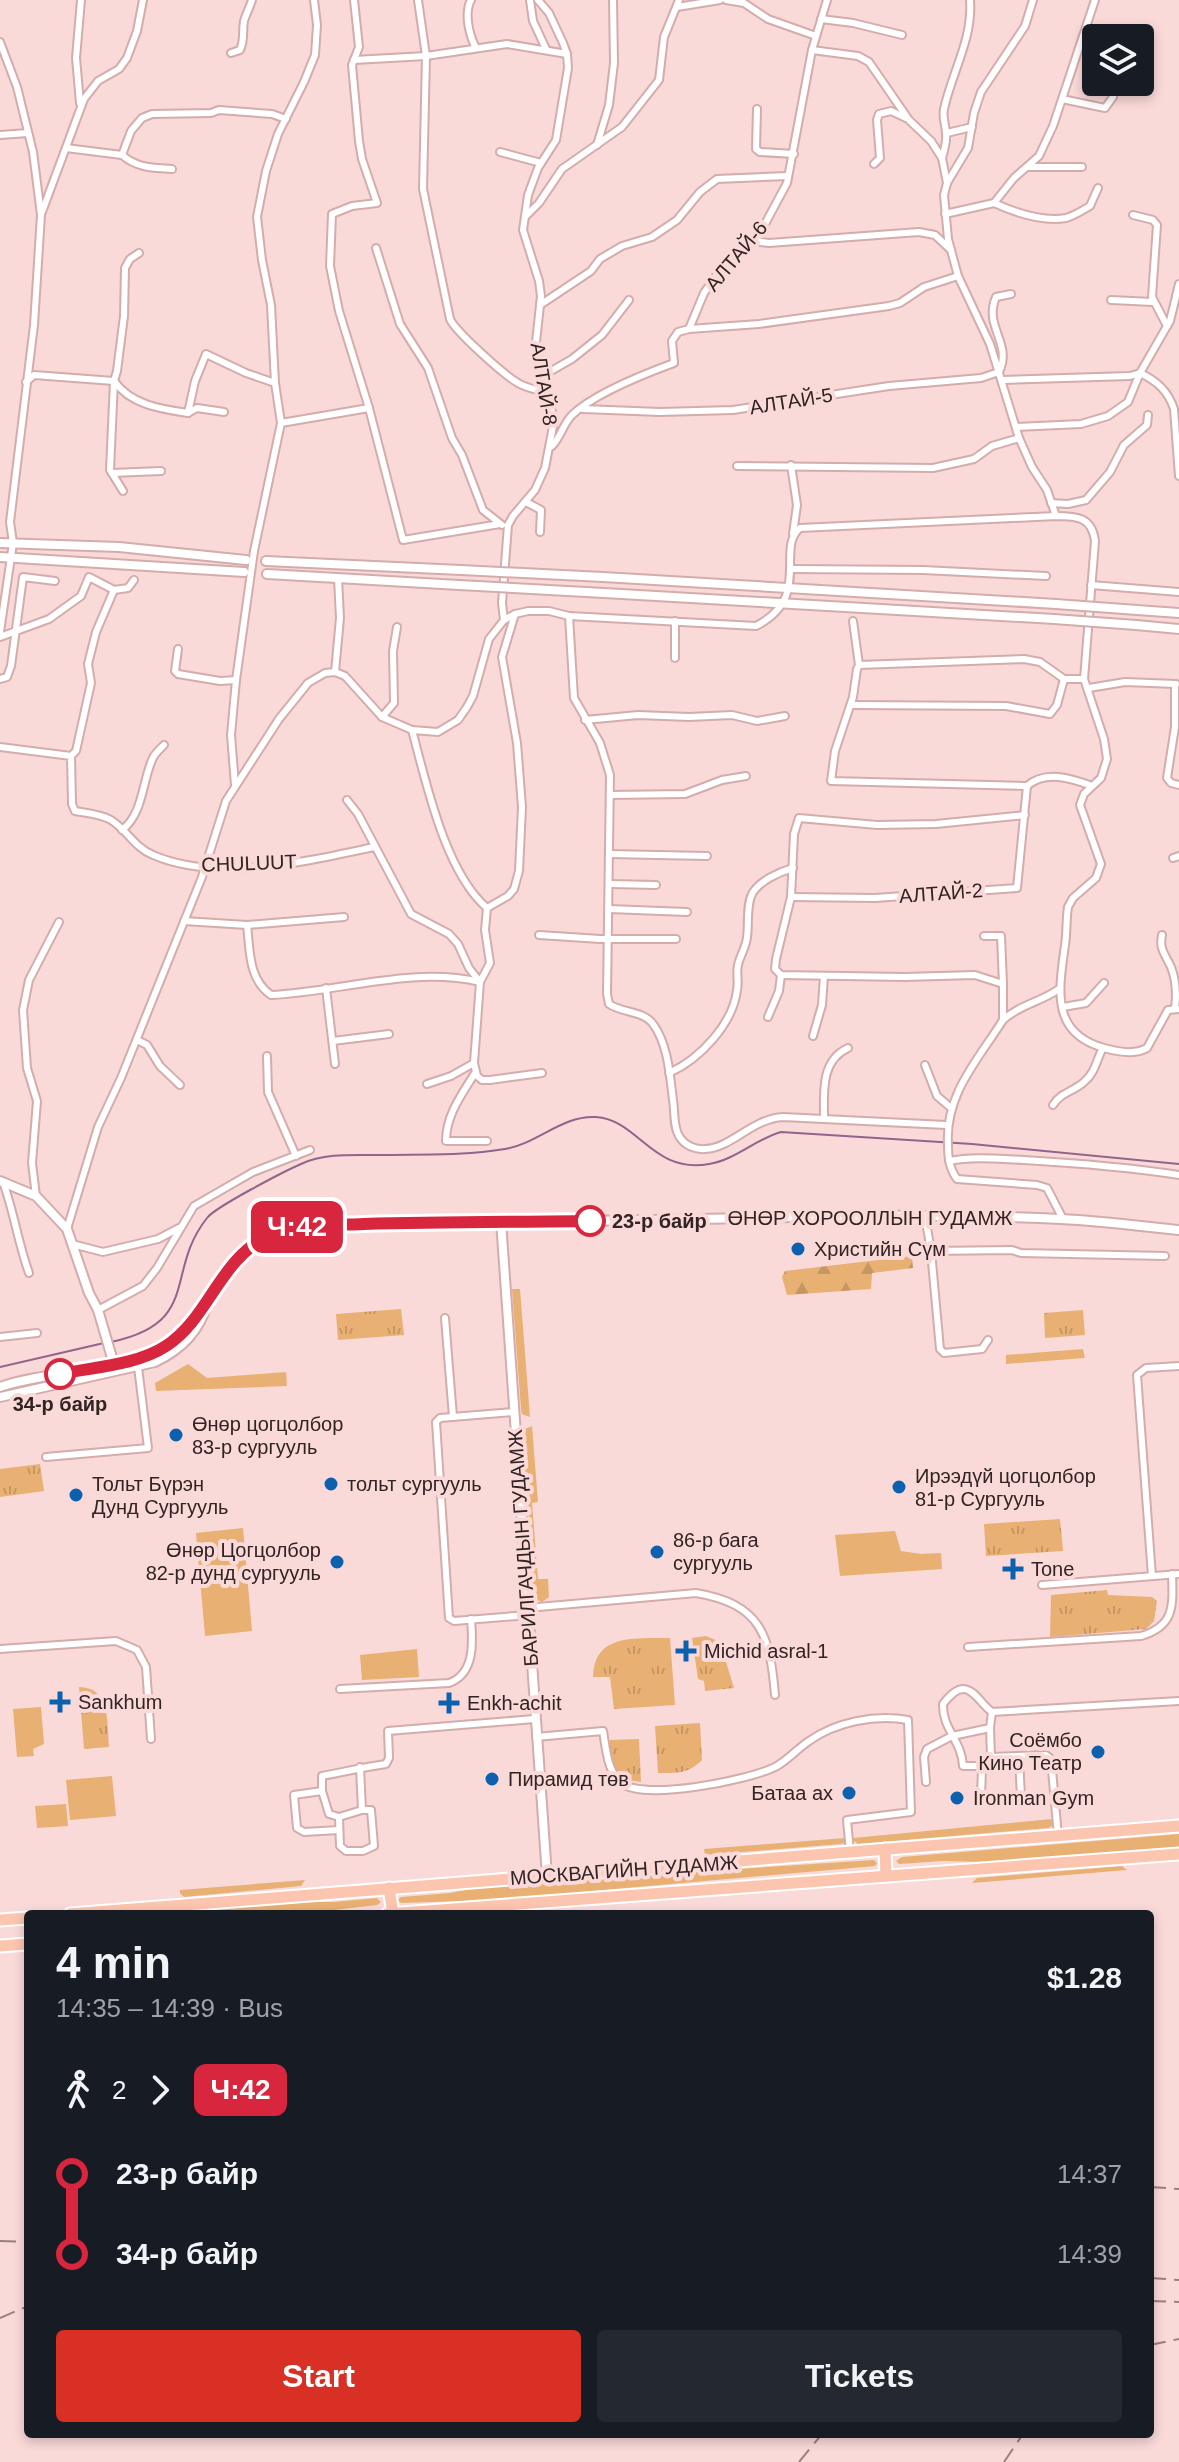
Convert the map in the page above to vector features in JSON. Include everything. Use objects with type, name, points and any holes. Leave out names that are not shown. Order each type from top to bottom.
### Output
[{"type":"highway","name":"МОСКВАГИЙН ГУДАМЖ","points":[[119,1910],[1179,1826]]},
{"type":"highway","points":[[885,1849],[886,1876]]},
{"type":"highway","name":"МОСКВАГИЙН ГУДАМЖ","points":[[442,1910],[1179,1854]]},
{"type":"highway","points":[[389,1888],[390,1910]]},
{"type":"highway","points":[[0,1920],[24,1918]]},
{"type":"highway","points":[[0,1946],[24,1944]]},
{"type":"main road","points":[[0,543],[119,547],[246,560]]},
{"type":"main road","points":[[0,557],[244,572]]},
{"type":"main road","points":[[266,561],[789,586],[1179,613]]},
{"type":"main road","points":[[267,574],[1054,619],[1179,629]]},
{"type":"main road","points":[[1,1182],[36,1196],[67,1229],[98,1310],[115,1368]]},
{"type":"main road","name":"ӨНӨР ХОРООЛЛЫН ГУДАМЖ","points":[[0,1397],[115,1368],[166,1346],[180,1335],[208,1301],[240,1255],[268,1236],[304,1226],[925,1216],[1063,1219],[1179,1230]]},
{"type":"main road","name":"БАРИЛГАЧДЫН ГУДАМЖ","points":[[501,1221],[547,1876]]},
{"type":"main road","name":"ӨНӨР ХОРООЛЛЫН ГУДАМЖ","points":[[0,1387],[138,1367],[171,1354],[187,1342],[205,1313],[208,1301]]},
{"type":"street","points":[[80,106],[76,58],[81,0]]},
{"type":"street","points":[[41,215],[80,106],[91,88],[119,69],[127,58],[137,31],[143,0]]},
{"type":"street","points":[[231,53],[243,46],[246,33],[243,23],[252,0]]},
{"type":"street","points":[[235,785],[231,735],[236,680],[254,551],[281,423],[275,383],[271,305],[257,217],[266,171],[278,134],[315,55],[317,25],[314,0]]},
{"type":"street","points":[[354,0],[359,47],[352,65],[360,150],[377,203],[341,209],[332,214],[330,266],[339,311],[369,408],[403,540],[500,524]]},
{"type":"street","points":[[418,0],[426,56],[423,189],[450,319],[467,342],[476,346],[519,384],[548,393]]},
{"type":"street","points":[[471,0],[467,9],[476,48]]},
{"type":"street","points":[[530,0],[533,21],[546,49]]},
{"type":"street","points":[[526,216],[528,195],[541,163],[556,140],[563,108],[567,54],[549,13],[538,0]]},
{"type":"street","points":[[597,145],[605,124],[614,63],[613,0]]},
{"type":"street","points":[[526,216],[539,203],[562,169],[574,158],[609,139],[631,118],[659,80],[664,37],[678,3],[723,0],[744,3],[776,23],[816,36],[827,0]]},
{"type":"street","points":[[755,11],[759,0]]},
{"type":"street","points":[[942,158],[947,133],[943,116],[950,81],[966,46],[971,17],[970,0]]},
{"type":"street","points":[[1033,0],[1025,26],[981,92],[968,148],[947,183],[944,195],[951,250],[958,276],[990,344],[1019,438],[1032,467],[1042,479],[1056,516]]},
{"type":"street","points":[[994,203],[1014,178],[1039,156],[1095,0]]},
{"type":"street","points":[[821,19],[902,35]]},
{"type":"street","name":"АЛТАЙ-6","points":[[550,448],[580,409],[613,387],[674,363],[672,341],[678,332],[689,329],[704,293],[716,276],[753,241],[778,203],[794,154],[816,36]]},
{"type":"street","points":[[0,42],[17,87],[36,166],[41,215],[34,325],[10,522],[13,543],[0,635],[49,619],[81,596],[89,577],[114,590],[128,588],[134,580]]},
{"type":"street","points":[[354,60],[426,56],[507,44],[567,54]]},
{"type":"street","points":[[812,50],[858,56],[869,62],[909,120],[931,141],[942,158],[947,183]]},
{"type":"street","points":[[1062,99],[1105,108],[1113,97]]},
{"type":"street","points":[[757,109],[756,149],[760,152],[794,154]]},
{"type":"street","points":[[122,155],[135,124],[152,114],[211,113],[219,110],[261,113],[286,119]]},
{"type":"street","points":[[874,164],[880,158],[879,114],[891,111],[909,120]]},
{"type":"street","points":[[947,133],[972,127]]},
{"type":"street","points":[[0,135],[28,133]]},
{"type":"street","points":[[66,148],[122,155],[131,163],[148,168],[172,169]]},
{"type":"street","points":[[500,152],[541,163]]},
{"type":"street","points":[[1029,167],[1082,167]]},
{"type":"street","points":[[540,305],[591,271],[600,259],[622,246],[652,237],[677,220],[700,192],[717,179],[788,176]]},
{"type":"street","points":[[945,214],[994,203],[1016,213],[1040,218],[1066,218],[1090,206],[1098,188]]},
{"type":"street","points":[[1133,215],[1153,220],[1157,225],[1153,302],[1167,326]]},
{"type":"street","name":"АЛТАЙ-8","points":[[504,620],[502,603],[508,530],[513,516],[535,490],[545,468],[554,421],[536,342],[539,281],[523,230],[526,216]]},
{"type":"street","points":[[753,241],[769,243],[919,232],[935,235],[951,250]]},
{"type":"street","points":[[376,248],[400,324],[428,368],[452,438],[462,455],[483,510],[508,530]]},
{"type":"street","points":[[123,491],[112,473],[110,453],[114,381],[124,316],[125,268],[130,259],[139,253]]},
{"type":"street","points":[[689,329],[759,324],[889,306],[900,303],[924,287],[958,276]]},
{"type":"street","points":[[1016,427],[1081,424],[1108,416],[1128,402],[1140,373],[1167,326],[1179,284]]},
{"type":"street","points":[[999,372],[1004,348],[991,316],[996,297],[1011,294]]},
{"type":"street","points":[[544,375],[572,359],[602,335],[629,300]]},
{"type":"street","points":[[1111,300],[1153,302]]},
{"type":"street","points":[[1167,326],[1179,327]]},
{"type":"street","points":[[188,413],[195,381],[206,354],[275,383]]},
{"type":"street","name":"АЛТАЙ-5","points":[[580,409],[595,407],[660,412],[733,410],[889,386],[981,378],[999,372]]},
{"type":"street","points":[[1003,380],[1130,376],[1140,373],[1154,379],[1171,399],[1174,409],[1179,476]]},
{"type":"street","points":[[26,382],[34,375],[114,381]]},
{"type":"street","points":[[114,381],[122,393],[160,409],[188,413],[197,408],[224,412]]},
{"type":"street","points":[[281,423],[369,408]]},
{"type":"street","points":[[1051,503],[1068,504],[1086,500],[1110,472],[1124,445],[1147,425],[1148,415]]},
{"type":"street","points":[[737,466],[933,468],[974,459],[992,446],[1019,438]]},
{"type":"street","points":[[67,1229],[98,1127],[137,1040],[184,921],[226,801],[302,690],[317,677],[335,672],[345,676],[382,717],[412,730],[438,732],[458,720],[473,696],[489,639],[504,620],[515,614],[528,611],[756,626],[777,612],[789,586],[797,505],[791,465]]},
{"type":"street","points":[[112,473],[161,471]]},
{"type":"street","points":[[526,502],[541,510],[540,532]]},
{"type":"street","points":[[793,534],[800,528],[842,525],[1056,516],[1076,516],[1088,521],[1094,530],[1095,541],[1084,679],[1104,739],[1107,759],[1101,778],[1084,794],[1080,805],[1101,864],[1096,878],[1073,898],[1068,907],[1059,989],[1067,1022],[1075,1034],[1103,1048],[1135,1053],[1147,1048],[1168,1010],[1177,1008],[1178,992],[1161,950],[1162,935]]},
{"type":"street","points":[[0,521],[10,522]]},
{"type":"street","points":[[791,569],[923,570],[1046,576]]},
{"type":"street","points":[[0,679],[7,677],[23,577],[55,581]]},
{"type":"street","points":[[335,672],[340,618],[338,578]]},
{"type":"street","points":[[1091,585],[1179,592]]},
{"type":"street","points":[[0,747],[71,756],[76,751],[91,683],[90,653],[114,590]]},
{"type":"street","points":[[487,908],[508,896],[514,889],[519,871],[522,807],[517,743],[502,657],[515,614]]},
{"type":"street","points":[[569,616],[574,698],[607,760],[610,795],[609,1004],[652,1021],[661,1038],[669,1073],[675,1127],[680,1139],[691,1147],[706,1149],[769,1118],[946,1125]]},
{"type":"street","points":[[675,621],[675,658]]},
{"type":"street","points":[[853,621],[859,665],[851,705],[835,751],[831,781],[1027,786],[1044,776],[1074,779],[1092,786]]},
{"type":"street","points":[[382,717],[394,703],[393,651],[397,627]]},
{"type":"street","points":[[178,649],[175,671],[178,674],[220,681],[236,680]]},
{"type":"street","points":[[859,665],[1024,659],[1040,662],[1064,679],[1084,679]]},
{"type":"street","points":[[851,705],[1006,706],[1050,714],[1057,705],[1064,679]]},
{"type":"street","points":[[1089,688],[1125,682],[1177,684],[1175,727],[1167,778],[1179,785]]},
{"type":"street","points":[[585,720],[638,715],[732,715],[757,721],[785,716]]},
{"type":"street","points":[[412,730],[439,826],[457,865],[478,900],[487,908]]},
{"type":"street","points":[[122,830],[132,819],[147,781],[152,758],[164,745]]},
{"type":"street","name":"CHULUUT","points":[[71,756],[72,804],[75,811],[109,818],[141,849],[155,856],[205,867],[272,865],[374,847]]},
{"type":"street","points":[[610,795],[685,794],[722,780],[746,776]]},
{"type":"street","name":"АЛТАЙ-2","points":[[791,897],[875,898],[1017,888],[1027,786]]},
{"type":"street","points":[[347,800],[398,885],[411,914],[449,934],[480,982]]},
{"type":"street","points":[[1003,984],[975,975],[781,975],[775,969],[791,897],[795,824],[799,818],[877,825],[936,824],[1025,815]]},
{"type":"street","points":[[609,854],[707,856]]},
{"type":"street","points":[[669,1073],[696,1057],[725,1021],[738,989],[738,961],[745,952],[750,901],[754,891],[778,873],[793,868]]},
{"type":"street","points":[[610,884],[656,885]]},
{"type":"street","points":[[487,908],[485,930],[490,963],[480,982],[475,1073],[479,1079],[490,1080],[542,1073]]},
{"type":"street","points":[[609,909],[687,912]]},
{"type":"street","points":[[184,921],[247,925],[344,917]]},
{"type":"street","points":[[36,1196],[32,1163],[37,1101],[27,1068],[23,1010],[29,980],[59,922]]},
{"type":"street","points":[[247,925],[250,962],[262,989],[271,995],[445,977],[480,982]]},
{"type":"street","points":[[539,935],[676,939]]},
{"type":"street","points":[[984,936],[1001,936],[1003,1020]]},
{"type":"street","points":[[768,1017],[779,991],[781,975]]},
{"type":"street","points":[[813,1036],[822,1005],[824,976]]},
{"type":"street","points":[[1063,1007],[1086,1003],[1104,983]]},
{"type":"street","points":[[326,988],[335,1064]]},
{"type":"street","points":[[1059,989],[1044,1000],[1011,1012],[1003,1020],[950,1107],[946,1125],[949,1159],[957,1179],[1047,1188],[1063,1219]]},
{"type":"street","points":[[333,1041],[389,1034]]},
{"type":"street","points":[[137,1040],[147,1045],[160,1066],[180,1085]]},
{"type":"street","points":[[824,1119],[827,1072],[835,1058],[848,1048]]},
{"type":"street","points":[[1053,1105],[1061,1094],[1083,1084],[1095,1071],[1103,1048]]},
{"type":"street","points":[[267,1056],[268,1092],[296,1156]]},
{"type":"street","points":[[427,1084],[451,1076],[474,1063]]},
{"type":"street","points":[[925,1065],[937,1096],[950,1107]]},
{"type":"street","points":[[475,1073],[452,1111],[446,1126],[446,1141],[487,1141]]},
{"type":"street","points":[[98,1310],[143,1286],[194,1206],[253,1172],[310,1150]]},
{"type":"street","points":[[949,1159],[1124,1166],[1179,1175]]},
{"type":"street","points":[[1,1182],[13,1209],[18,1243],[29,1273]]},
{"type":"street","points":[[925,1216],[940,1349],[944,1353],[982,1349],[988,1340]]},
{"type":"street","points":[[72,1244],[103,1252],[158,1239],[182,1227]]},
{"type":"street","points":[[931,1251],[1012,1250],[1021,1253],[1165,1256]]},
{"type":"street","points":[[445,1318],[453,1417]]},
{"type":"street","points":[[0,1337],[37,1333]]},
{"type":"street","points":[[1152,1576],[1137,1375],[1146,1368],[1179,1366]]},
{"type":"street","points":[[46,1457],[148,1448],[138,1367]]},
{"type":"street","points":[[514,1412],[440,1418],[436,1422],[449,1618],[454,1621],[696,1593],[720,1597],[750,1615],[763,1631],[775,1695]]},
{"type":"street","points":[[968,1647],[1153,1633],[1163,1628],[1168,1618],[1175,1574],[1042,1585]]},
{"type":"street","points":[[340,1689],[456,1681],[465,1672],[473,1646],[471,1619]]},
{"type":"street","points":[[0,1649],[116,1641],[137,1650],[146,1667],[151,1739]]},
{"type":"street","points":[[1058,1836],[1051,1759],[1046,1755],[991,1757],[979,1766],[963,1766],[962,1751],[946,1728],[943,1704],[955,1693],[971,1690],[992,1712],[1179,1701]]},
{"type":"street","points":[[991,1757],[992,1712]]},
{"type":"street","points":[[339,1817],[340,1846],[346,1851],[363,1851],[374,1846],[371,1810],[339,1817],[326,1812],[322,1776],[386,1764],[389,1758],[388,1731],[534,1719]]},
{"type":"street","points":[[536,1737],[603,1731],[609,1763],[617,1780],[626,1787],[638,1790],[720,1784],[756,1775],[779,1766],[813,1738],[846,1724],[882,1719],[908,1720],[911,1812],[847,1820],[850,1852]]},
{"type":"street","points":[[926,1782],[924,1757],[927,1749],[952,1736],[990,1728]]},
{"type":"street","points":[[979,1766],[982,1768],[981,1797],[984,1801],[1015,1801],[1021,1798],[1022,1791],[1019,1756]]},
{"type":"street","points":[[360,1767],[362,1810]]},
{"type":"street","points":[[322,1791],[294,1795],[297,1828],[304,1832],[339,1830]]},
{"type":"green space","points":[[912,1256],[913,1268],[872,1273],[871,1289],[787,1295],[782,1277],[785,1271]]},
{"type":"green space","points":[[512,1289],[520,1289],[530,1417],[522,1414],[521,1409]]},
{"type":"green space","points":[[401,1309],[404,1335],[338,1340],[336,1314]]},
{"type":"green space","points":[[1083,1310],[1085,1335],[1045,1338],[1044,1313]]},
{"type":"green space","points":[[1083,1349],[1085,1358],[1006,1364],[1006,1355]]},
{"type":"green space","points":[[188,1364],[207,1378],[286,1372],[287,1386],[156,1391],[155,1383]]},
{"type":"green space","points":[[532,1426],[538,1502],[532,1503],[538,1579],[548,1579],[549,1597],[542,1602],[534,1595],[523,1439],[525,1429]]},
{"type":"green space","points":[[40,1464],[44,1491],[0,1497],[0,1469]]},
{"type":"green space","points":[[1060,1519],[1063,1551],[986,1556],[984,1524]]},
{"type":"green space","points":[[243,1528],[252,1631],[205,1636],[196,1533]]},
{"type":"green space","points":[[895,1531],[901,1551],[941,1553],[942,1569],[840,1576],[835,1535]]},
{"type":"green space","points":[[1107,1590],[1108,1595],[1152,1597],[1157,1601],[1154,1621],[1146,1629],[1050,1637],[1051,1595]]},
{"type":"green space","points":[[706,1636],[720,1642],[734,1688],[705,1691],[704,1681],[698,1679],[692,1638]]},
{"type":"green space","points":[[670,1638],[675,1705],[614,1709],[610,1677],[593,1677],[595,1662],[601,1652],[620,1641]]},
{"type":"green space","points":[[417,1649],[419,1677],[362,1680],[360,1655]]},
{"type":"green space","points":[[79,1687],[97,1693],[102,1700],[109,1747],[84,1749]]},
{"type":"green space","points":[[41,1707],[44,1744],[33,1749],[34,1756],[17,1757],[13,1709]]},
{"type":"green space","points":[[700,1723],[702,1760],[677,1773],[658,1773],[655,1726]]},
{"type":"green space","points":[[639,1739],[641,1782],[628,1780],[613,1768],[609,1740]]},
{"type":"green space","points":[[112,1776],[116,1816],[70,1820],[66,1780]]},
{"type":"green space","points":[[66,1804],[68,1826],[37,1828],[35,1806]]},
{"type":"green space","points":[[1052,1819],[1053,1825],[1049,1828],[858,1844],[853,1840],[853,1838]]},
{"type":"green space","points":[[1179,1834],[1179,1847],[985,1862],[899,1864],[896,1861],[902,1857]]},
{"type":"green space","points":[[845,1838],[845,1843],[841,1844],[705,1855],[704,1849]]},
{"type":"green space","points":[[874,1860],[877,1863],[875,1866],[492,1900],[401,1903],[398,1900],[401,1897],[450,1893],[491,1885]]},
{"type":"green space","points":[[1122,1866],[1127,1870],[972,1883],[977,1878]]},
{"type":"green space","points":[[305,1880],[301,1886],[184,1897],[180,1893],[180,1890]]},
{"type":"green space","points":[[377,1898],[381,1902],[334,1910],[199,1910],[298,1902]]},
{"type":"waterway","points":[[111,1342],[139,1333],[158,1322],[170,1309],[194,1238],[207,1218],[293,1168],[329,1156],[458,1154],[505,1149],[528,1142],[572,1120],[596,1117],[624,1127],[673,1161],[690,1165],[719,1162],[781,1132],[972,1144],[1179,1164]]},
{"type":"waterway","points":[[0,1367],[104,1343]]},
{"type":"railway","points":[[1154,2187],[1179,2189]]},
{"type":"railway","points":[[0,2241],[24,2242]]},
{"type":"railway","points":[[1154,2278],[1179,2280]]},
{"type":"railway","points":[[1154,2301],[1179,2302]]},
{"type":"railway","points":[[0,2318],[24,2308]]},
{"type":"railway","points":[[1154,2344],[1179,2339]]},
{"type":"railway","points":[[799,2462],[819,2438]]},
{"type":"railway","points":[[1004,2462],[1020,2438]]},
{"type":"bus line","name":"Ч:42","points":[[60,1374],[133,1359],[166,1346],[180,1335],[208,1301],[240,1255],[283,1230],[304,1226],[590,1221]]},
{"type":"place","name":"23-р байр","points":[[590,1221]]},
{"type":"place","name":"Христийн Сүм","points":[[798,1249]]},
{"type":"place","name":"34-р байр","points":[[60,1374]]},
{"type":"place","name":"Өнөр цогцолбор 83-р сургууль","points":[[176,1435]]},
{"type":"place","name":"тольт сургууль","points":[[331,1484]]},
{"type":"place","name":"Ирээдүй цогцолбор 81-р Сургууль","points":[[899,1487]]},
{"type":"place","name":"Тольт Бүрэн Дунд Сургууль","points":[[76,1495]]},
{"type":"place","name":"86-р бага сургууль","points":[[657,1552]]},
{"type":"place","name":"Өнөр Цогцолбор 82-р дунд сургууль","points":[[337,1562]]},
{"type":"place","name":"Tone","points":[[1013,1569]]},
{"type":"place","name":"Michid asral-1","points":[[686,1651]]},
{"type":"place","name":"Sankhum","points":[[60,1702]]},
{"type":"place","name":"Enkh-achit","points":[[449,1703]]},
{"type":"place","name":"Соёмбо Кино Театр","points":[[1098,1752]]},
{"type":"place","name":"Пирамид төв","points":[[492,1779]]},
{"type":"place","name":"Батаа ах","points":[[849,1793]]},
{"type":"place","name":"Ironman Gym","points":[[957,1798]]}]
